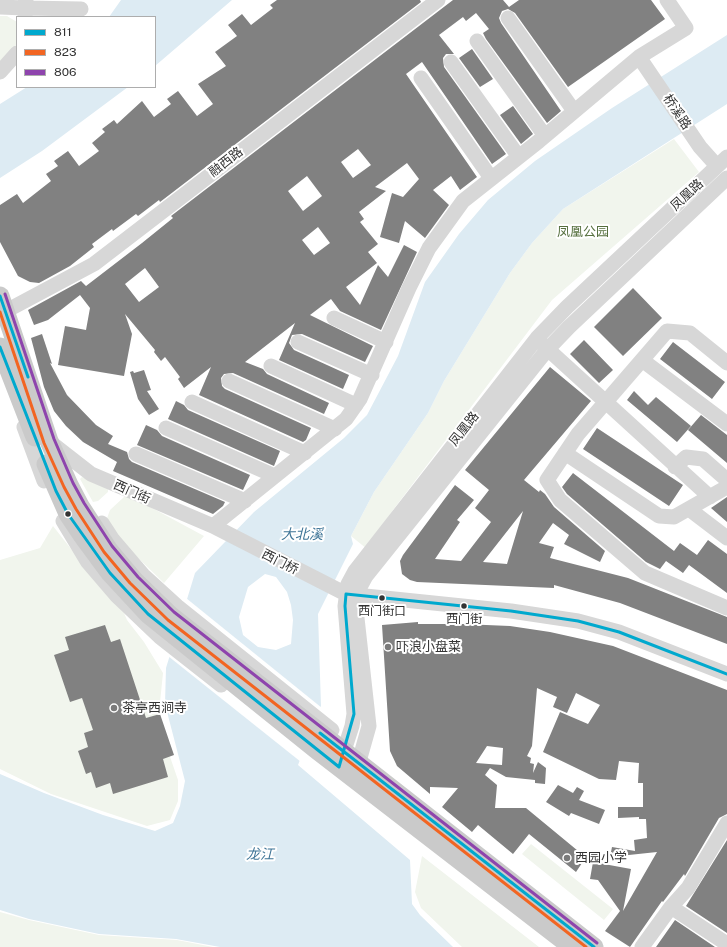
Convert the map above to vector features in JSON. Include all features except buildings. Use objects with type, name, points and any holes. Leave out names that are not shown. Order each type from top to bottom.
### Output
[{"type":"main road","points":[[3,303],[49,441],[80,506],[108,548],[168,622],[322,743],[572,947]]},
{"type":"main road","points":[[0,347],[56,491],[68,514],[110,573],[148,614],[168,622]]},
{"type":"main road","points":[[356,771],[594,947]]},
{"type":"street","name":"融西路","points":[[3,303],[94,264],[438,0]]},
{"type":"street","points":[[217,529],[245,501],[346,419],[356,405],[372,375],[409,288],[429,248],[463,201],[574,111],[686,28],[667,0]]},
{"type":"street","points":[[0,7],[81,9]]},
{"type":"street","points":[[508,18],[574,111]]},
{"type":"street","points":[[477,42],[545,136]]},
{"type":"street","name":"桥溪路","points":[[641,60],[700,147],[722,161]]},
{"type":"street","points":[[451,62],[519,157]]},
{"type":"street","points":[[421,78],[491,178]]},
{"type":"street","name":"凤凰路","points":[[341,759],[354,714],[345,606],[354,570],[536,338],[722,161]]},
{"type":"street","name":"凤凰路","points":[[347,594],[359,589],[366,576],[379,559],[547,350],[569,327],[727,178]]},
{"type":"street","points":[[334,318],[386,342]]},
{"type":"street","points":[[727,363],[690,333],[667,330],[605,400],[578,434],[547,480],[560,500],[645,573],[727,608]]},
{"type":"street","points":[[536,338],[547,350],[605,400],[675,467],[710,497]]},
{"type":"street","points":[[298,342],[372,375]]},
{"type":"street","points":[[642,360],[727,424]]},
{"type":"street","points":[[0,363],[49,493],[60,518],[87,561],[117,596],[168,622],[322,743],[563,947]]},
{"type":"street","points":[[271,366],[356,405]]},
{"type":"street","points":[[228,381],[335,429]]},
{"type":"street","points":[[192,402],[305,453]]},
{"type":"street","points":[[166,428],[275,476]]},
{"type":"street","name":"西门街","points":[[49,441],[91,474],[217,529]]},
{"type":"street","points":[[565,453],[659,516],[674,517],[727,487]]},
{"type":"street","points":[[136,454],[245,501]]},
{"type":"street","points":[[66,455],[93,510],[113,540],[143,574],[168,622]]},
{"type":"street","points":[[675,467],[686,457],[703,460],[727,480]]},
{"type":"street","points":[[689,509],[727,538]]},
{"type":"street","name":"西门桥","points":[[217,529],[347,594]]},
{"type":"street","points":[[347,594],[511,611],[578,621],[619,632],[727,674]]},
{"type":"street","name":"凤凰路","points":[[347,594],[356,609],[369,719],[368,732],[356,771]]},
{"type":"street","points":[[642,947],[671,907],[688,888],[727,823]]},
{"type":"street","points":[[671,907],[727,944]]},
{"type":"green space","points":[[0,16],[7,16],[16,21],[16,45],[0,65]]},
{"type":"green space","name":"凤凰公园","points":[[674,139],[699,172],[552,300],[393,510],[367,549],[351,536],[374,492],[428,413],[444,381],[510,273],[532,243],[563,209]]},
{"type":"green space","points":[[82,477],[108,487],[108,492],[98,501],[93,502],[80,479]]},
{"type":"green space","points":[[124,497],[129,497],[141,502],[204,536],[164,583],[133,553],[106,521],[110,510]]},
{"type":"green space","points":[[53,526],[108,596],[124,613],[127,620],[144,642],[163,673],[158,722],[178,780],[178,801],[170,820],[147,826],[51,794],[0,769],[0,560],[40,548]]},
{"type":"green space","points":[[531,844],[613,909],[604,920],[522,854]]},
{"type":"green space","points":[[422,856],[539,947],[462,947],[421,908],[415,892]]},
{"type":"green space","points":[[0,912],[29,920],[99,935],[177,940],[213,947],[0,947]]},
{"type":"water","points":[[121,0],[232,0],[156,65],[156,16],[110,16]]},
{"type":"water","points":[[727,35],[727,104],[563,209],[532,243],[510,273],[444,381],[428,413],[374,492],[351,536],[353,544],[318,614],[321,706],[298,765],[410,860],[412,904],[420,915],[453,947],[220,947],[176,939],[99,934],[29,919],[0,910],[0,774],[44,793],[103,815],[155,831],[173,823],[180,806],[185,781],[165,704],[166,668],[195,573],[254,512],[344,438],[367,415],[398,356],[425,282],[459,234],[488,200],[535,161],[612,108]],"holes":[[[265,574],[276,577],[287,592],[293,620],[291,644],[276,650],[258,647],[243,635],[239,617],[248,587]]]},
{"type":"water","points":[[25,88],[127,88],[42,151],[0,178],[0,104]]},
{"type":"pier","points":[[186,598],[322,708],[301,762],[168,656]]},
{"type":"transit line","name":"806","points":[[5,294],[54,439],[73,483],[112,546],[138,577],[174,612],[597,943]]},
{"type":"transit line","name":"811","points":[[0,296],[28,377]]},
{"type":"transit line","name":"823","points":[[0,312],[44,443],[64,487],[76,509],[104,552],[130,583],[168,620],[586,947]]},
{"type":"transit line","name":"811","points":[[0,347],[56,491],[68,514],[110,573],[148,614],[339,767],[354,714],[345,606],[346,594],[511,611],[578,621],[619,632],[727,674]]},
{"type":"transit line","name":"811","points":[[320,733],[594,947]]},
{"type":"place","name":"西门街口","points":[[382,598]]},
{"type":"place","name":"西门街","points":[[464,606]]},
{"type":"place","name":"吓浪小盘菜","points":[[388,647]]},
{"type":"place","name":"茶亭西涧寺","points":[[114,708]]},
{"type":"place","name":"西园小学","points":[[567,858]]},
{"type":"water label","name":"大北溪","points":[[302,535]]},
{"type":"water label","name":"龙江","points":[[260,855]]}]
